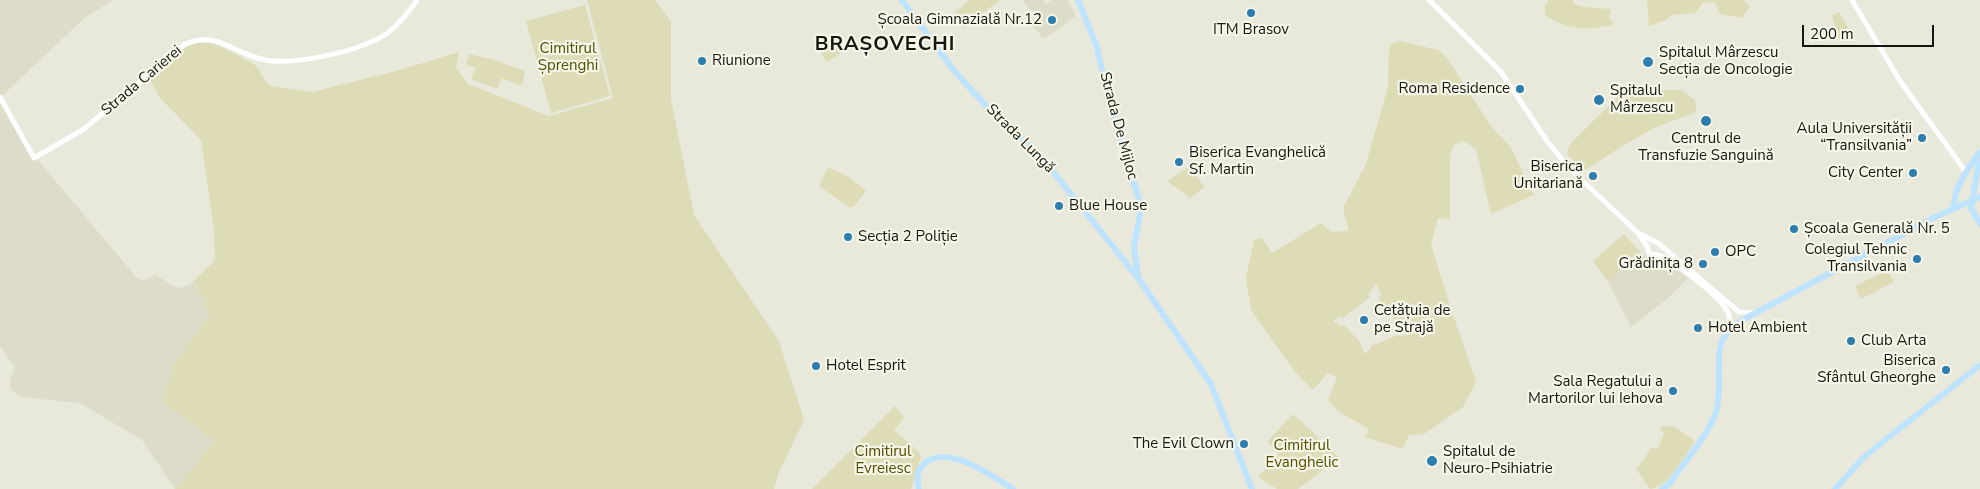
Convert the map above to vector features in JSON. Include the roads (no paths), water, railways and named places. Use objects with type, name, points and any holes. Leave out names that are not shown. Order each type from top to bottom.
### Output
[{"type":"main road","name":"Strada Lungă","points":[[902,0],[955,72],[992,112],[1038,153],[1138,278],[1208,379],[1253,487]]},
{"type":"main road","name":"Strada De Mijloc","points":[[1078,0],[1097,48],[1108,99],[1139,200],[1140,214],[1135,256]]},
{"type":"main road","points":[[1954,208],[1954,198],[1966,172],[1980,158]]},
{"type":"main road","points":[[1980,158],[1972,208],[1980,224]]},
{"type":"main road","points":[[1662,489],[1670,483],[1715,416],[1720,395],[1721,345],[1725,335],[1740,322],[1758,312],[1954,208],[1980,197]]},
{"type":"main road","points":[[1121,256],[1135,256]]},
{"type":"main road","name":"Strada Lungă","points":[[1135,256],[1138,278]]},
{"type":"main road","points":[[1835,489],[1865,456],[1980,364]]},
{"type":"main road","points":[[919,489],[917,479],[919,471],[924,464],[934,458],[950,457],[971,465],[1013,489]]},
{"type":"street","name":"Strada Carierei","points":[[0,97],[34,158],[84,129],[185,44],[199,40],[220,41],[260,59],[279,62],[299,60],[374,41],[388,33],[401,22],[417,0]]},
{"type":"street","points":[[1429,0],[1504,76],[1546,141],[1572,171],[1638,233],[1647,246],[1649,254],[1656,254],[1693,277],[1725,308],[1730,322],[1725,335]]},
{"type":"street","points":[[1852,0],[1907,91],[1966,172]]},
{"type":"street","points":[[1638,233],[1656,242],[1739,312],[1758,312]]},
{"type":"street","points":[[1647,246],[1653,241]]},
{"type":"street","points":[[1656,254],[1660,246]]},
{"type":"place","name":"ITM Brasov","points":[[1251,13]]},
{"type":"place","name":"Școala Gimnazială Nr.12","points":[[1052,20]]},
{"type":"place","name":"Riunione","points":[[702,61]]},
{"type":"place","name":"Spitalul Mârzescu Secția de Oncologie","points":[[1648,62]]},
{"type":"place","name":"Roma Residence","points":[[1520,89]]},
{"type":"place","name":"Spitalul Mârzescu","points":[[1599,100]]},
{"type":"place","name":"Centrul de Transfuzie Sanguină","points":[[1706,121]]},
{"type":"place","name":"Aula Universității “Transilvania”","points":[[1922,138]]},
{"type":"place","name":"Biserica Evanghelică Sf. Martin","points":[[1179,162]]},
{"type":"place","name":"City Center","points":[[1913,173]]},
{"type":"place","name":"Biserica Unitariană","points":[[1593,176]]},
{"type":"place","name":"Blue House","points":[[1059,206]]},
{"type":"place","name":"Școala Generală Nr. 5","points":[[1794,229]]},
{"type":"place","name":"Secția 2 Poliție","points":[[848,237]]},
{"type":"place","name":"OPC","points":[[1715,252]]},
{"type":"place","name":"Colegiul Tehnic Transilvania","points":[[1917,259]]},
{"type":"place","name":"Grădinița 8","points":[[1703,264]]},
{"type":"place","name":"Cetățuia de pe Strajă","points":[[1364,320]]},
{"type":"place","name":"Hotel Ambient","points":[[1698,328]]},
{"type":"place","name":"Club Arta","points":[[1851,341]]},
{"type":"place","name":"Hotel Esprit","points":[[816,366]]},
{"type":"place","name":"Biserica Sfântul Gheorghe","points":[[1946,370]]},
{"type":"place","name":"Sala Regatului a Martorilor lui Iehova","points":[[1673,391]]},
{"type":"place","name":"The Evil Clown","points":[[1244,444]]},
{"type":"place","name":"Spitalul de Neuro-Psihiatrie","points":[[1432,461]]},
{"type":"district","name":"BRAȘOVECHI","points":[[885,45]]},
{"type":"park label","name":"Cimitirul Șprenghi","points":[[568,58]]},
{"type":"park label","name":"Cimitirul Evanghelic","points":[[1302,454]]},
{"type":"park label","name":"Cimitirul Evreiesc","points":[[883,460]]}]
